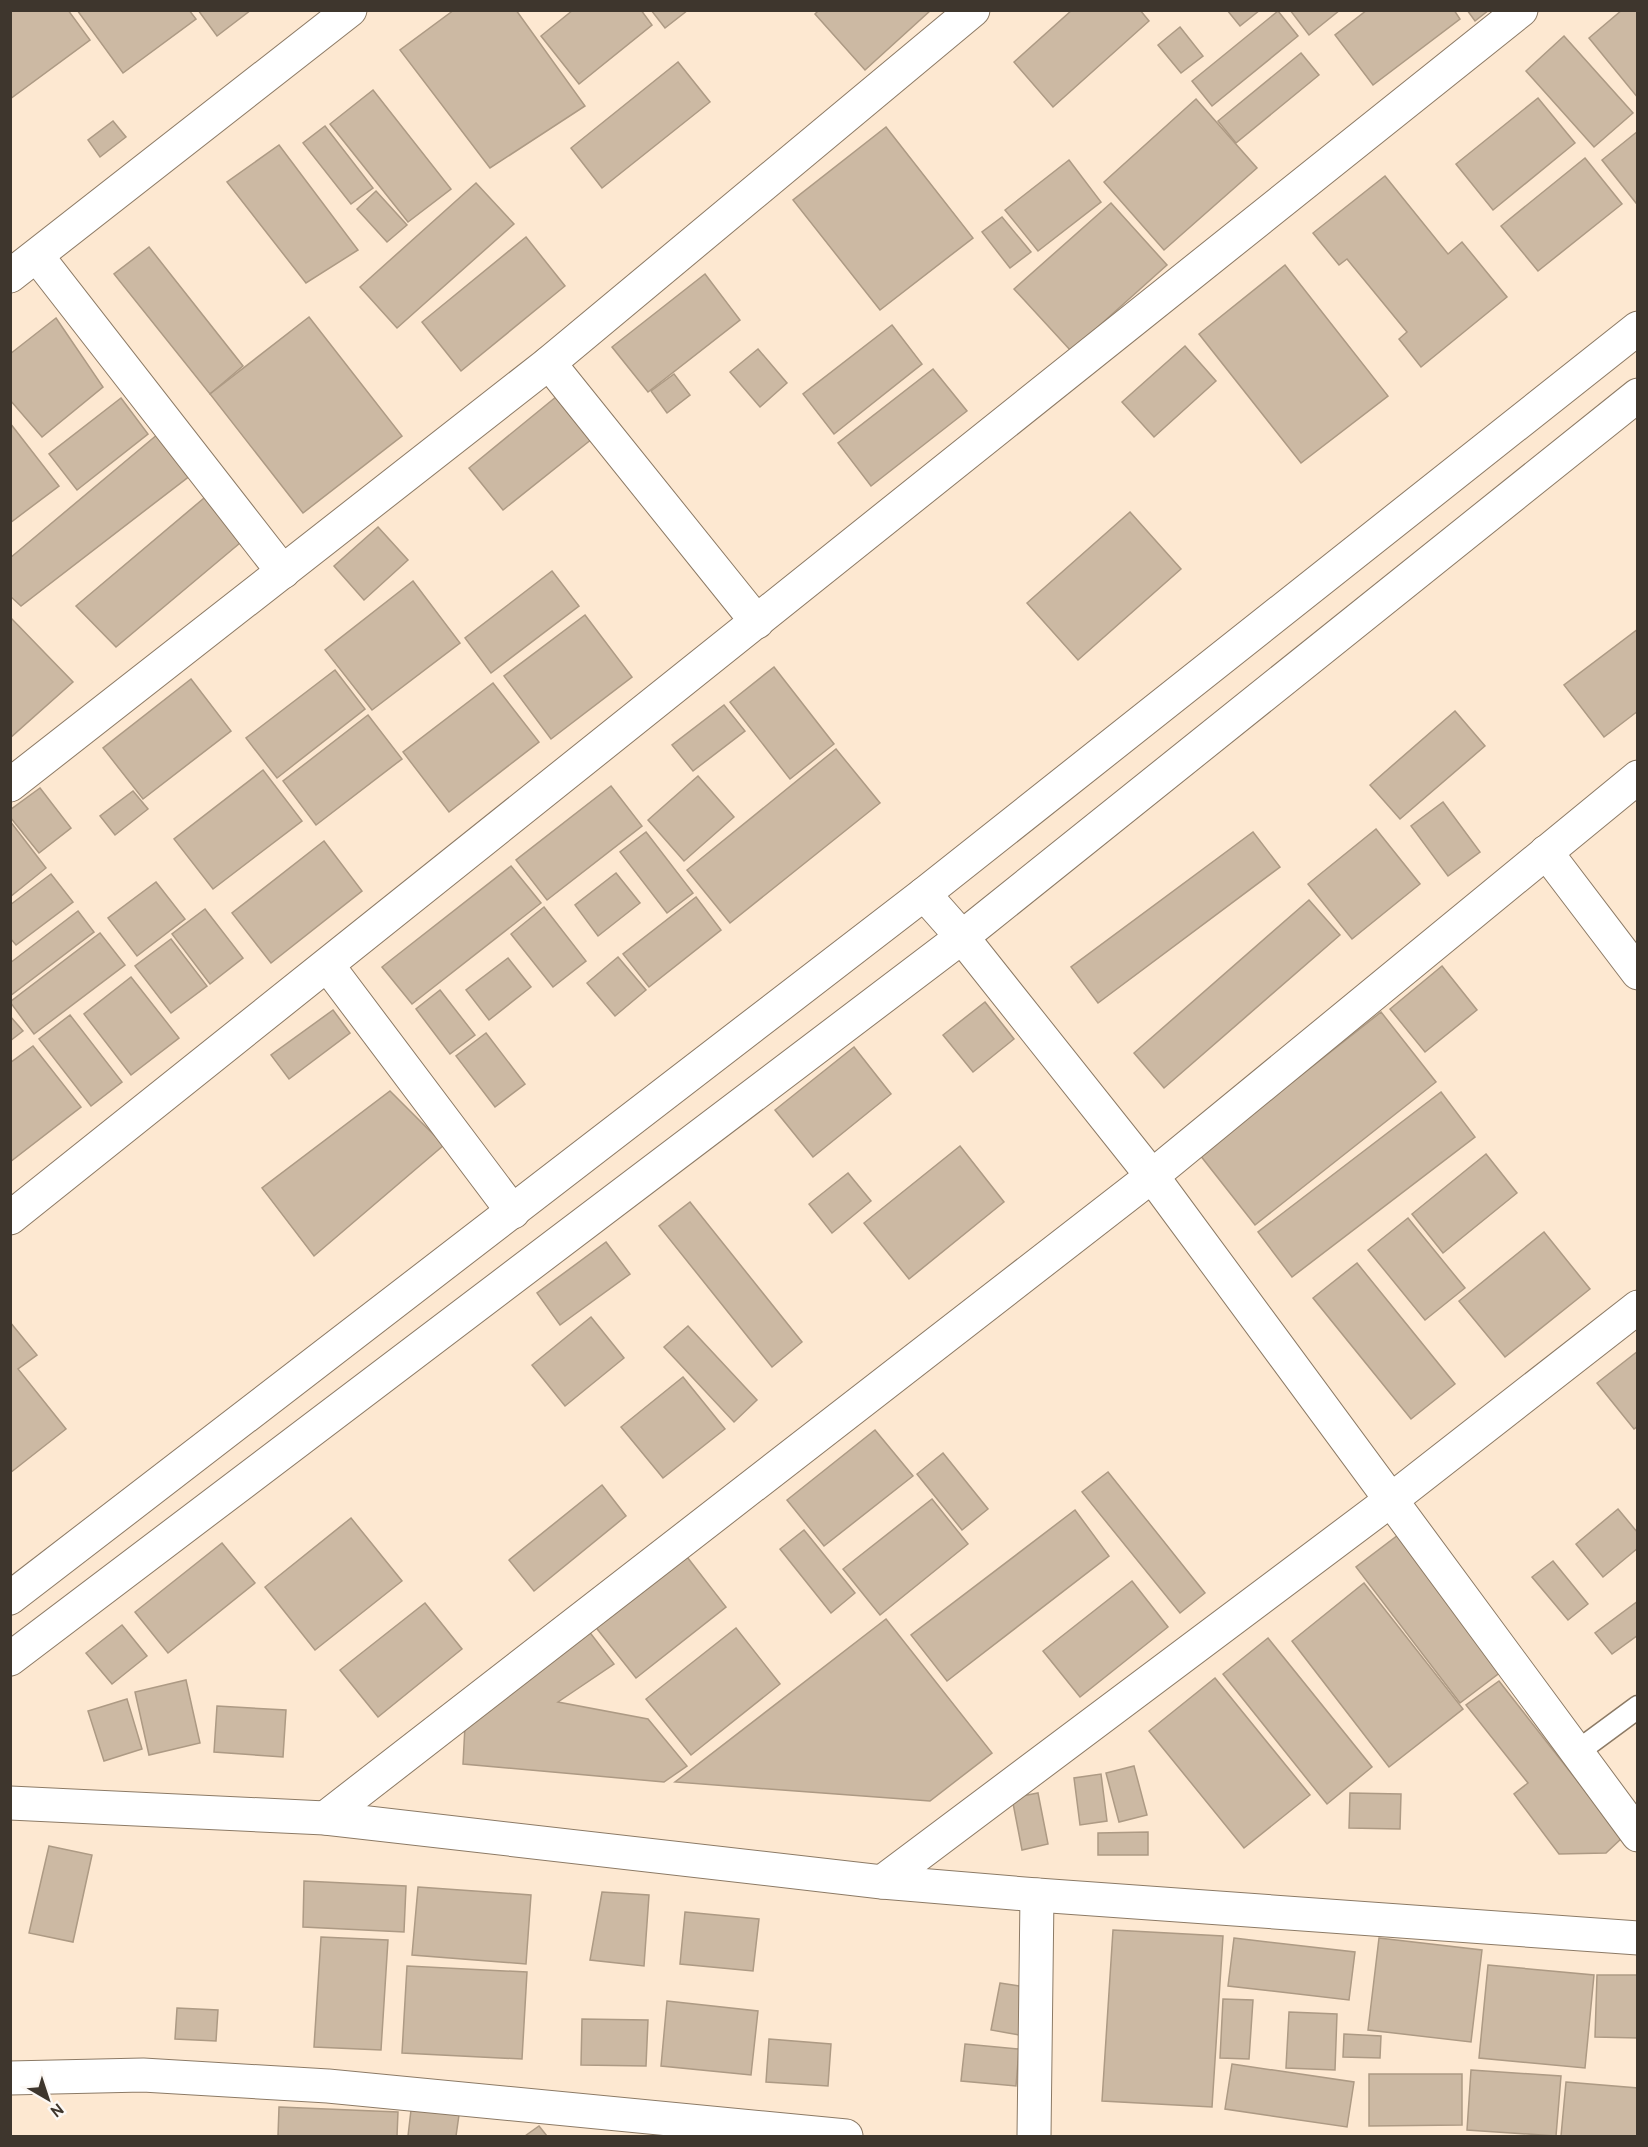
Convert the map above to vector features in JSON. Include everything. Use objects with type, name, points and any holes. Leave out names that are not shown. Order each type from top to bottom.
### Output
[{"type":"street","points":[[10,276],[350,10]]},
{"type":"street","points":[[10,784],[549,363],[973,10]]},
{"type":"street","points":[[10,1218],[1521,10]]},
{"type":"street","points":[[38,256],[283,572]]},
{"type":"street","points":[[10,1598],[924,894],[1638,328]]},
{"type":"street","points":[[549,363],[757,622]]},
{"type":"street","points":[[10,1659],[962,938],[1638,395]]},
{"type":"street","points":[[325,1818],[1152,1176],[1638,777]]},
{"type":"street","points":[[1546,852],[1638,973]]},
{"type":"street","points":[[924,894],[962,938],[1152,1176],[1638,1835]]},
{"type":"street","points":[[328,966],[513,1212]]},
{"type":"street","points":[[882,1882],[1391,1500],[1638,1307]]},
{"type":"street","points":[[10,1803],[325,1818],[882,1882],[1638,1938]]},
{"type":"street","points":[[1034,2136],[1037,1895]]},
{"type":"street","points":[[10,2078],[143,2074],[328,2086],[846,2136]]},
{"type":"lane","points":[[1576,1752],[1638,1707]]},
{"type":"building","points":[[10,10],[68,10],[90,40],[10,99]]},
{"type":"building","points":[[77,10],[189,10],[196,19],[123,73]]},
{"type":"building","points":[[198,10],[251,10],[217,36]]},
{"type":"building","points":[[454,10],[516,10],[585,106],[490,168],[400,50]]},
{"type":"building","points":[[573,10],[641,10],[652,25],[579,84],[541,36]]},
{"type":"building","points":[[651,10],[688,10],[665,28]]},
{"type":"building","points":[[819,10],[931,10],[865,70],[815,14]]},
{"type":"building","points":[[1072,10],[1140,10],[1149,21],[1053,107],[1014,62]]},
{"type":"building","points":[[1227,10],[1260,10],[1240,26]]},
{"type":"building","points":[[1290,10],[1340,10],[1309,35]]},
{"type":"building","points":[[1367,10],[1454,10],[1460,19],[1373,85],[1335,35]]},
{"type":"building","points":[[1467,10],[1489,10],[1475,21]]},
{"type":"building","points":[[1622,10],[1638,10],[1638,98],[1589,38]]},
{"type":"building","points":[[1278,11],[1298,36],[1212,106],[1192,81]]},
{"type":"building","points":[[1180,27],[1203,56],[1181,73],[1158,45]]},
{"type":"building","points":[[1564,36],[1633,113],[1594,147],[1526,71]]},
{"type":"building","points":[[1301,53],[1319,75],[1236,143],[1218,121]]},
{"type":"building","points":[[678,62],[710,102],[602,188],[571,148]]},
{"type":"building","points":[[373,90],[451,189],[408,222],[330,124]]},
{"type":"building","points":[[1538,98],[1575,143],[1493,210],[1456,164]]},
{"type":"building","points":[[1196,99],[1257,168],[1164,250],[1104,182]]},
{"type":"building","points":[[113,121],[126,137],[100,157],[88,140]]},
{"type":"building","points":[[325,126],[373,188],[351,204],[303,143]]},
{"type":"building","points":[[886,127],[973,238],[880,310],[793,200]]},
{"type":"building","points":[[1638,131],[1638,202],[1636,203],[1602,160]]},
{"type":"building","points":[[279,145],[358,250],[306,283],[227,182]]},
{"type":"building","points":[[1585,158],[1622,204],[1538,271],[1501,226]]},
{"type":"building","points":[[1069,160],[1101,202],[1038,251],[1005,210]]},
{"type":"building","points":[[1385,176],[1448,254],[1462,242],[1507,297],[1421,367],[1399,339],[1407,332],[1347,259],[1339,265],[1313,233]]},
{"type":"building","points":[[476,183],[514,224],[397,328],[360,287]]},
{"type":"building","points":[[376,191],[407,225],[387,242],[357,209]]},
{"type":"building","points":[[1111,203],[1167,265],[1071,351],[1014,289]]},
{"type":"building","points":[[1002,217],[1031,252],[1010,268],[982,232]]},
{"type":"building","points":[[526,237],[565,286],[461,371],[422,322]]},
{"type":"building","points":[[149,247],[243,366],[210,394],[114,274]]},
{"type":"building","points":[[1285,265],[1388,396],[1301,463],[1199,334]]},
{"type":"building","points":[[705,274],[740,320],[648,392],[612,347]]},
{"type":"building","points":[[309,317],[402,436],[303,513],[210,394]]},
{"type":"building","points":[[56,318],[103,387],[42,437],[10,400],[10,354]]},
{"type":"building","points":[[892,325],[922,364],[834,434],[803,394]]},
{"type":"building","points":[[1185,346],[1216,381],[1154,437],[1122,402]]},
{"type":"building","points":[[758,349],[787,383],[760,407],[730,372]]},
{"type":"building","points":[[933,369],[967,411],[871,486],[838,443]]},
{"type":"building","points":[[674,374],[690,395],[667,413],[651,391]]},
{"type":"building","points":[[562,392],[597,435],[503,510],[469,468]]},
{"type":"building","points":[[121,398],[148,434],[77,490],[49,454]]},
{"type":"building","points":[[10,423],[59,486],[10,523]]},
{"type":"building","points":[[158,434],[191,475],[21,606],[10,596],[10,558]]},
{"type":"building","points":[[210,493],[246,538],[116,647],[76,606]]},
{"type":"building","points":[[1130,512],[1181,569],[1078,660],[1027,603]]},
{"type":"building","points":[[378,527],[408,560],[364,600],[334,566]]},
{"type":"building","points":[[552,571],[579,606],[491,673],[465,638]]},
{"type":"building","points":[[413,581],[460,643],[372,710],[325,650]]},
{"type":"building","points":[[585,615],[632,677],[551,739],[504,676]]},
{"type":"building","points":[[10,617],[73,682],[10,738]]},
{"type":"building","points":[[1638,629],[1638,711],[1604,737],[1564,685]]},
{"type":"building","points":[[774,667],[834,744],[790,779],[730,702]]},
{"type":"building","points":[[335,670],[365,709],[277,778],[246,738]]},
{"type":"building","points":[[191,679],[231,731],[143,799],[103,748]]},
{"type":"building","points":[[493,683],[539,742],[449,812],[403,752]]},
{"type":"building","points":[[724,705],[745,731],[693,771],[672,745]]},
{"type":"building","points":[[1455,711],[1485,746],[1400,819],[1370,785]]},
{"type":"building","points":[[368,715],[402,759],[316,825],[283,781]]},
{"type":"building","points":[[836,749],[880,803],[730,923],[687,870]]},
{"type":"building","points":[[263,770],[302,821],[213,889],[174,839]]},
{"type":"building","points":[[698,776],[734,817],[684,861],[648,820]]},
{"type":"building","points":[[611,786],[642,826],[547,900],[516,860]]},
{"type":"building","points":[[40,788],[71,828],[39,853],[10,817],[10,810]]},
{"type":"building","points":[[133,791],[148,809],[115,835],[100,816]]},
{"type":"building","points":[[1443,802],[1480,852],[1448,876],[1411,826]]},
{"type":"building","points":[[10,821],[46,868],[10,897]]},
{"type":"building","points":[[1376,829],[1420,884],[1352,939],[1308,884]]},
{"type":"building","points":[[646,832],[693,893],[667,913],[620,852]]},
{"type":"building","points":[[1253,832],[1280,867],[1098,1003],[1071,967]]},
{"type":"building","points":[[324,841],[362,891],[271,963],[232,913]]},
{"type":"building","points":[[511,866],[541,903],[412,1004],[382,967]]},
{"type":"building","points":[[616,873],[640,903],[598,936],[575,905]]},
{"type":"building","points":[[51,874],[73,902],[16,945],[10,938],[10,905]]},
{"type":"building","points":[[156,882],[185,919],[137,956],[108,918]]},
{"type":"building","points":[[696,897],[721,930],[649,987],[623,954]]},
{"type":"building","points":[[1309,900],[1340,935],[1164,1088],[1134,1053]]},
{"type":"building","points":[[544,907],[586,961],[553,987],[511,934]]},
{"type":"building","points":[[205,909],[243,958],[210,984],[172,934]]},
{"type":"building","points":[[78,911],[94,932],[10,996],[10,963]]},
{"type":"building","points":[[100,933],[125,965],[34,1034],[10,1002]]},
{"type":"building","points":[[171,939],[207,986],[171,1013],[135,966]]},
{"type":"building","points":[[618,957],[646,990],[615,1016],[587,983]]},
{"type":"building","points":[[508,958],[531,987],[489,1020],[466,990]]},
{"type":"building","points":[[1442,966],[1477,1010],[1425,1052],[1390,1009]]},
{"type":"building","points":[[131,977],[179,1038],[131,1075],[84,1014]]},
{"type":"building","points":[[440,990],[475,1035],[450,1054],[416,1009]]},
{"type":"building","points":[[985,1002],[1014,1039],[973,1072],[943,1035]]},
{"type":"building","points":[[333,1010],[350,1033],[289,1079],[271,1055]]},
{"type":"building","points":[[1381,1012],[1436,1082],[1255,1225],[1200,1155]]},
{"type":"building","points":[[70,1015],[122,1082],[91,1106],[39,1039]]},
{"type":"building","points":[[10,1016],[23,1031],[10,1041]]},
{"type":"building","points":[[486,1033],[525,1084],[495,1107],[456,1056]]},
{"type":"building","points":[[33,1046],[81,1107],[10,1162],[10,1063]]},
{"type":"building","points":[[854,1047],[891,1094],[813,1157],[775,1110]]},
{"type":"building","points":[[390,1091],[444,1145],[314,1256],[262,1188]]},
{"type":"building","points":[[1441,1092],[1475,1137],[1292,1277],[1258,1232]]},
{"type":"building","points":[[960,1146],[1004,1202],[909,1279],[864,1223]]},
{"type":"building","points":[[1486,1154],[1517,1193],[1443,1253],[1412,1214]]},
{"type":"building","points":[[848,1173],[871,1201],[832,1233],[809,1204]]},
{"type":"building","points":[[690,1202],[802,1342],[772,1367],[659,1226]]},
{"type":"building","points":[[1408,1218],[1465,1288],[1425,1320],[1368,1250]]},
{"type":"building","points":[[1544,1232],[1590,1289],[1505,1357],[1459,1301]]},
{"type":"building","points":[[606,1242],[630,1274],[560,1325],[537,1293]]},
{"type":"building","points":[[1357,1263],[1455,1384],[1411,1419],[1313,1298]]},
{"type":"building","points":[[591,1317],[624,1358],[565,1406],[532,1365]]},
{"type":"building","points":[[10,1322],[37,1355],[18,1369],[66,1429],[10,1473]]},
{"type":"building","points":[[688,1326],[757,1400],[734,1422],[664,1347]]},
{"type":"building","points":[[1638,1351],[1638,1426],[1634,1429],[1597,1383]]},
{"type":"building","points":[[683,1377],[725,1429],[663,1478],[621,1427]]},
{"type":"building","points":[[875,1430],[913,1476],[824,1546],[787,1500]]},
{"type":"building","points":[[943,1453],[988,1509],[962,1530],[917,1474]]},
{"type":"building","points":[[1108,1472],[1205,1593],[1180,1613],[1082,1492]]},
{"type":"building","points":[[602,1485],[626,1516],[534,1591],[509,1560]]},
{"type":"building","points":[[932,1499],[968,1544],[880,1615],[843,1569]]},
{"type":"building","points":[[1618,1509],[1638,1533],[1638,1548],[1603,1577],[1576,1544]]},
{"type":"building","points":[[1075,1510],[1109,1556],[947,1681],[911,1635]]},
{"type":"building","points":[[351,1518],[402,1581],[315,1650],[265,1587]]},
{"type":"building","points":[[804,1530],[855,1593],[831,1613],[780,1549]]},
{"type":"building","points":[[1402,1532],[1506,1668],[1460,1703],[1356,1567]]},
{"type":"building","points":[[222,1543],[255,1583],[168,1653],[135,1612]]},
{"type":"building","points":[[684,1553],[726,1607],[636,1678],[594,1625]]},
{"type":"building","points":[[1553,1561],[1588,1604],[1568,1620],[1532,1577]]},
{"type":"building","points":[[1132,1581],[1168,1627],[1080,1697],[1043,1651]]},
{"type":"building","points":[[1364,1583],[1463,1709],[1389,1767],[1292,1641]]},
{"type":"building","points":[[1638,1601],[1638,1635],[1612,1654],[1595,1633]]},
{"type":"building","points":[[425,1603],[462,1649],[378,1717],[340,1670]]},
{"type":"building","points":[[886,1619],[992,1753],[930,1801],[675,1782]]},
{"type":"building","points":[[122,1625],[147,1656],[112,1684],[86,1653]]},
{"type":"building","points":[[736,1628],[780,1684],[691,1755],[646,1699]]},
{"type":"building","points":[[588,1630],[614,1664],[558,1702],[648,1719],[687,1766],[664,1782],[463,1764],[465,1726]]},
{"type":"building","points":[[1268,1638],[1372,1767],[1327,1804],[1223,1674]]},
{"type":"building","points":[[1215,1678],[1310,1795],[1244,1848],[1149,1731]]},
{"type":"building","points":[[186,1680],[200,1743],[149,1755],[135,1692]]},
{"type":"building","points":[[1499,1681],[1622,1838],[1606,1853],[1559,1854],[1514,1794],[1528,1783],[1466,1705]]},
{"type":"building","points":[[127,1699],[142,1749],[104,1761],[88,1711]]},
{"type":"building","points":[[217,1706],[286,1710],[283,1757],[214,1752]]},
{"type":"building","points":[[1134,1766],[1147,1815],[1119,1822],[1106,1773]]},
{"type":"building","points":[[1101,1774],[1107,1821],[1080,1825],[1074,1778]]},
{"type":"building","points":[[1038,1793],[1048,1844],[1022,1850],[1012,1798]]},
{"type":"building","points":[[1350,1793],[1401,1794],[1400,1829],[1349,1828]]},
{"type":"building","points":[[1148,1832],[1148,1855],[1098,1855],[1098,1833]]},
{"type":"building","points":[[49,1846],[92,1855],[73,1942],[29,1933]]},
{"type":"building","points":[[304,1881],[406,1886],[404,1932],[303,1927]]},
{"type":"building","points":[[418,1887],[531,1895],[526,1964],[412,1955]]},
{"type":"building","points":[[602,1892],[649,1895],[644,1966],[590,1960]]},
{"type":"building","points":[[685,1912],[759,1919],[753,1971],[680,1964]]},
{"type":"building","points":[[1113,1930],[1223,1936],[1212,2107],[1102,2101]]},
{"type":"building","points":[[321,1937],[388,1940],[381,2050],[314,2047]]},
{"type":"building","points":[[1234,1938],[1355,1952],[1349,2000],[1228,1986]]},
{"type":"building","points":[[1379,1938],[1482,1950],[1471,2042],[1368,2030]]},
{"type":"building","points":[[1488,1965],[1594,1975],[1585,2068],[1479,2058]]},
{"type":"building","points":[[407,1966],[527,1972],[522,2059],[402,2053]]},
{"type":"building","points":[[1597,1975],[1638,1975],[1638,2038],[1595,2037]]},
{"type":"building","points":[[1000,1983],[1033,1988],[1025,2036],[991,2030]]},
{"type":"building","points":[[1223,1999],[1253,2000],[1249,2059],[1220,2058]]},
{"type":"building","points":[[667,2001],[758,2011],[751,2075],[661,2066]]},
{"type":"building","points":[[177,2008],[218,2010],[216,2041],[175,2039]]},
{"type":"building","points":[[1289,2012],[1337,2014],[1335,2070],[1286,2068]]},
{"type":"building","points":[[582,2019],[648,2020],[646,2066],[581,2065]]},
{"type":"building","points":[[1344,2034],[1381,2036],[1380,2058],[1343,2057]]},
{"type":"building","points":[[769,2039],[831,2044],[828,2086],[766,2082]]},
{"type":"building","points":[[965,2044],[1019,2049],[1016,2086],[961,2081]]},
{"type":"building","points":[[1232,2064],[1354,2082],[1347,2127],[1225,2109]]},
{"type":"building","points":[[1471,2070],[1561,2076],[1556,2136],[1467,2130]]},
{"type":"building","points":[[1369,2074],[1462,2074],[1462,2125],[1369,2126]]},
{"type":"building","points":[[1566,2082],[1638,2088],[1638,2136],[1561,2136]]},
{"type":"building","points":[[279,2107],[398,2112],[397,2136],[278,2136]]},
{"type":"building","points":[[411,2110],[459,2115],[456,2136],[408,2136]]},
{"type":"building","points":[[539,2126],[547,2136],[525,2136]]}]
